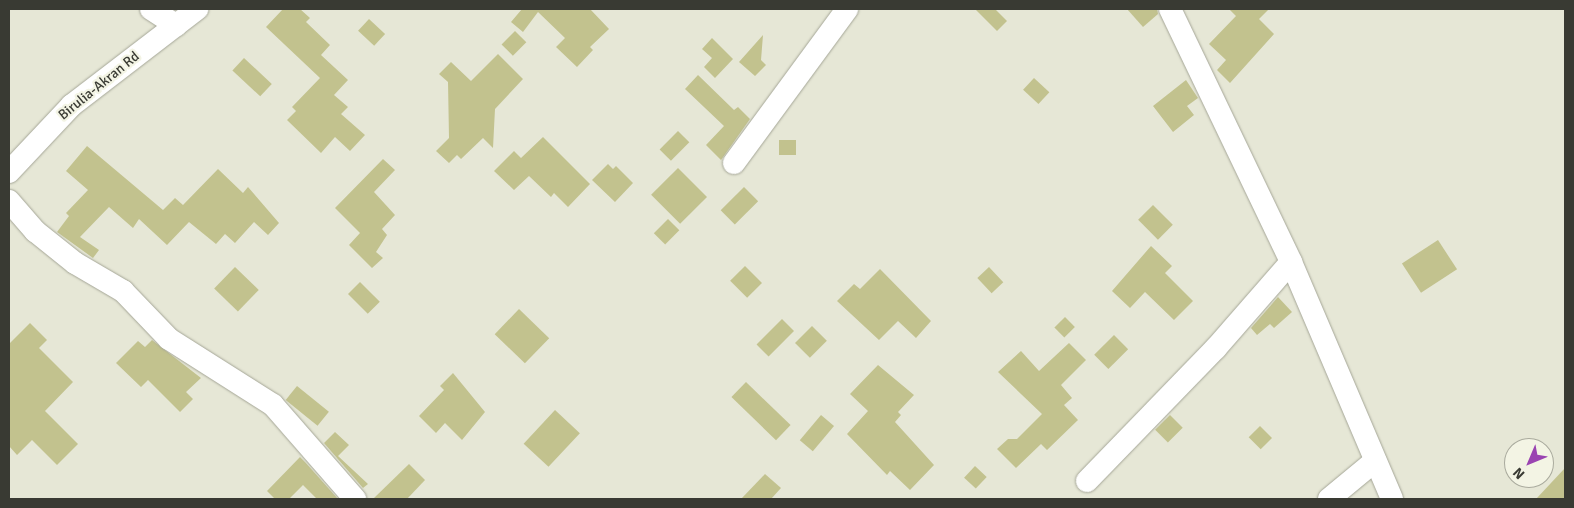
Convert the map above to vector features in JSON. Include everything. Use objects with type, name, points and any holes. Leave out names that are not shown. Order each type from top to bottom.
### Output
[{"type":"street","points":[[151,9],[176,25]]},
{"type":"street","name":"Birulia-Akran Rd","points":[[9,172],[72,104],[197,9]]},
{"type":"street","points":[[734,163],[848,9]]},
{"type":"street","points":[[1170,9],[1291,262],[1392,499]]},
{"type":"street","points":[[9,201],[35,231],[75,264],[123,291],[169,339],[196,359],[273,405],[355,499]]},
{"type":"street","points":[[1088,481],[1216,348],[1291,262]]},
{"type":"street","points":[[1329,499],[1375,461]]},
{"type":"building","points":[[283,9],[300,9],[310,18],[306,22],[330,45],[321,55],[348,80],[334,95],[348,107],[341,114],[365,135],[350,151],[335,137],[321,153],[287,120],[296,111],[292,107],[320,78],[266,27]]},
{"type":"building","points":[[522,9],[590,9],[609,29],[590,47],[593,50],[577,67],[556,47],[565,38],[538,12],[523,32],[511,22]]},
{"type":"building","points":[[975,9],[995,9],[1007,21],[997,31]]},
{"type":"building","points":[[1127,9],[1157,9],[1158,14],[1143,27]]},
{"type":"building","points":[[1229,9],[1269,9],[1259,19],[1274,34],[1230,83],[1217,70],[1226,60],[1209,44],[1236,16]]},
{"type":"building","points":[[369,19],[385,34],[374,46],[358,31]]},
{"type":"building","points":[[515,31],[526,42],[513,56],[502,44]]},
{"type":"building","points":[[763,35],[761,60],[766,65],[755,76],[739,62]]},
{"type":"building","points":[[712,38],[733,59],[715,78],[704,67],[712,58],[702,49]]},
{"type":"building","points":[[498,54],[523,79],[495,109],[493,148],[483,138],[461,159],[457,155],[449,163],[436,151],[449,138],[448,82],[439,74],[451,62],[471,81]]},
{"type":"building","points":[[244,58],[272,84],[260,96],[232,70]]},
{"type":"building","points":[[698,75],[734,110],[738,107],[750,119],[721,160],[706,145],[724,126],[685,89]]},
{"type":"building","points":[[1034,78],[1049,92],[1038,104],[1023,90]]},
{"type":"building","points":[[1186,80],[1198,98],[1187,106],[1194,115],[1173,132],[1153,106]]},
{"type":"building","points":[[678,131],[689,142],[671,161],[660,149]]},
{"type":"building","points":[[543,137],[590,184],[568,207],[554,193],[551,197],[529,176],[514,190],[494,171],[514,151],[521,158]]},
{"type":"building","points":[[779,140],[796,140],[796,155],[779,155]]},
{"type":"building","points":[[87,146],[163,210],[175,198],[183,205],[218,169],[243,193],[248,187],[279,223],[268,235],[254,222],[235,243],[225,234],[216,244],[189,222],[167,245],[139,219],[133,228],[109,207],[80,237],[99,250],[93,258],[57,232],[69,216],[66,213],[88,190],[66,171]]},
{"type":"building","points":[[383,159],[395,170],[374,192],[395,215],[382,229],[387,235],[376,252],[383,258],[372,268],[349,245],[360,233],[335,208]]},
{"type":"building","points":[[608,164],[613,169],[616,166],[633,183],[615,202],[592,180]]},
{"type":"building","points":[[678,168],[707,197],[680,224],[651,195]]},
{"type":"building","points":[[744,187],[758,201],[735,224],[721,210]]},
{"type":"building","points":[[1153,205],[1173,225],[1158,240],[1138,220]]},
{"type":"building","points":[[668,219],[679,230],[665,244],[654,233]]},
{"type":"building","points":[[1438,240],[1457,269],[1421,293],[1402,263]]},
{"type":"building","points":[[1151,246],[1172,266],[1165,273],[1193,301],[1174,320],[1145,292],[1130,308],[1112,291]]},
{"type":"building","points":[[745,266],[762,283],[747,298],[730,281]]},
{"type":"building","points":[[235,267],[259,290],[238,312],[214,289]]},
{"type":"building","points":[[989,267],[1003,282],[992,293],[977,278]]},
{"type":"building","points":[[880,269],[931,321],[916,338],[898,321],[879,340],[837,301],[854,284],[860,289]]},
{"type":"building","points":[[360,282],[380,302],[368,314],[348,294]]},
{"type":"building","points":[[1278,297],[1292,312],[1274,328],[1270,324],[1257,335],[1251,328]]},
{"type":"building","points":[[519,309],[549,338],[525,363],[495,334]]},
{"type":"building","points":[[1065,317],[1075,327],[1064,338],[1054,328]]},
{"type":"building","points":[[782,319],[794,331],[769,356],[757,344]]},
{"type":"building","points":[[30,323],[47,340],[39,348],[73,382],[45,411],[78,444],[57,465],[32,440],[17,455],[9,446],[9,344]]},
{"type":"building","points":[[812,326],[827,341],[810,358],[795,343]]},
{"type":"building","points":[[1114,335],[1128,349],[1108,369],[1094,355]]},
{"type":"building","points":[[152,340],[201,378],[186,392],[193,399],[180,412],[148,380],[141,387],[116,363],[138,341],[145,347]]},
{"type":"building","points":[[1069,343],[1086,360],[1061,385],[1072,398],[1064,405],[1078,420],[1047,450],[1041,444],[1016,468],[997,449],[1008,439],[1017,439],[1042,414],[998,372],[1021,351],[1039,371]]},
{"type":"building","points":[[878,365],[914,395],[898,412],[901,415],[895,422],[934,465],[910,490],[890,471],[887,475],[847,434],[868,411],[850,394]]},
{"type":"building","points":[[453,373],[485,412],[462,440],[445,423],[436,433],[419,416],[444,390],[440,386]]},
{"type":"building","points":[[746,382],[791,425],[776,440],[731,397]]},
{"type":"building","points":[[297,386],[329,412],[318,426],[286,400]]},
{"type":"building","points":[[555,410],[580,433],[548,467],[524,444]]},
{"type":"building","points":[[821,415],[834,426],[813,451],[800,440]]},
{"type":"building","points":[[1170,415],[1183,428],[1168,443],[1155,430]]},
{"type":"building","points":[[1260,426],[1272,438],[1261,449],[1249,437]]},
{"type":"building","points":[[335,432],[349,445],[338,456],[368,484],[363,488],[324,443]]},
{"type":"building","points":[[300,457],[338,499],[317,499],[303,485],[289,499],[275,499],[267,491]]},
{"type":"building","points":[[409,464],[425,480],[407,499],[373,499]]},
{"type":"building","points":[[975,466],[987,477],[976,489],[964,478]]},
{"type":"building","points":[[1565,468],[1565,499],[1536,499],[1546,488],[1554,488],[1554,480]]},
{"type":"building","points":[[765,474],[781,488],[771,499],[741,499]]}]
